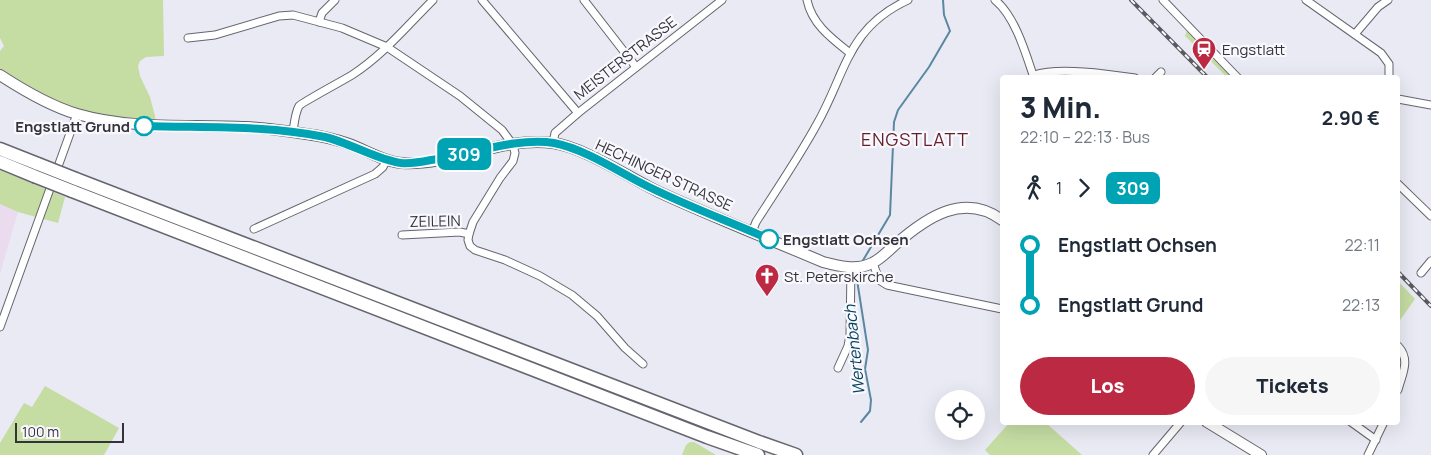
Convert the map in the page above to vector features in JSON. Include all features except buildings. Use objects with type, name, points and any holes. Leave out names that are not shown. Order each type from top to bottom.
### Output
[{"type":"highway","points":[[0,149],[36,170],[698,434],[758,455]]},
{"type":"highway","points":[[0,162],[36,170]]},
{"type":"highway","points":[[74,185],[796,455]]},
{"type":"street","points":[[319,22],[322,13],[335,0]]},
{"type":"street","points":[[293,132],[299,106],[303,102],[325,92],[354,74],[387,47],[433,0]]},
{"type":"street","points":[[482,0],[578,113]]},
{"type":"street","points":[[584,0],[636,67]]},
{"type":"street","name":"MEISTERSTRASSE","points":[[553,143],[555,133],[578,113],[722,0]]},
{"type":"street","points":[[806,0],[814,21],[850,53]]},
{"type":"street","points":[[752,232],[756,222],[818,122],[850,53],[870,26],[881,15],[908,0]]},
{"type":"street","points":[[995,0],[1012,22],[1034,75]]},
{"type":"street","points":[[1163,0],[1235,75]]},
{"type":"street","points":[[1306,0],[1386,58],[1389,64],[1389,75]]},
{"type":"street","points":[[1355,34],[1378,7],[1388,0]]},
{"type":"street","points":[[188,38],[214,35],[284,15],[293,15],[342,28],[387,47],[460,96],[502,130],[513,145],[515,153],[513,161],[479,212],[468,240],[475,250],[505,260],[540,276],[572,296],[597,316],[625,348],[643,364]]},
{"type":"street","points":[[1038,75],[1049,72],[1110,75]]},
{"type":"street","points":[[1158,75],[1162,72]]},
{"type":"street","name":"HECHINGER STRASSE","points":[[0,75],[39,98],[77,114],[121,123],[156,126],[246,127],[293,132],[347,143],[401,163],[419,162],[530,142],[553,143],[588,155],[669,196],[823,262],[851,267],[869,264]]},
{"type":"street","points":[[1400,98],[1431,104]]},
{"type":"street","points":[[0,327],[77,114]]},
{"type":"street","points":[[254,229],[375,174],[383,167],[387,159]]},
{"type":"street","points":[[1400,186],[1431,216]]},
{"type":"street","points":[[1000,219],[981,210],[958,208],[947,210],[935,215],[919,226],[869,264],[879,280],[887,285],[1000,309]]},
{"type":"street","name":"ZEILEIN","points":[[402,235],[460,232],[469,234]]},
{"type":"street","points":[[1421,273],[1431,261]]},
{"type":"street","points":[[838,368],[846,353],[850,335],[851,267]]},
{"type":"street","points":[[1400,348],[1403,352],[1406,364],[1400,384]]},
{"type":"street","points":[[1153,455],[1179,425]]},
{"type":"street","points":[[1212,425],[1254,453]]},
{"type":"street","points":[[1355,425],[1376,440]]},
{"type":"street","points":[[1368,455],[1383,425]]},
{"type":"shaded area","points":[[0,204],[18,212],[0,274]]},
{"type":"green space","points":[[0,0],[163,0],[164,56],[146,57],[140,61],[138,66],[140,76],[150,97],[156,126],[77,114],[0,75],[0,51],[4,46],[0,38]]},
{"type":"green space","points":[[1187,30],[1231,75],[1225,75],[1185,36]]},
{"type":"green space","points":[[0,170],[65,197],[58,223],[18,212],[0,204]]},
{"type":"green space","points":[[1400,283],[1415,299],[1400,320]]},
{"type":"green space","points":[[45,386],[119,428],[104,455],[0,455],[0,443],[24,403],[32,407]]},
{"type":"green space","points":[[1007,425],[1048,425],[1082,455],[990,455],[985,450]]},
{"type":"green space","points":[[694,442],[716,455],[682,455],[686,445]]},
{"type":"waterway","name":"Wertenbach","points":[[862,262],[890,215],[894,122],[898,110],[929,67],[950,31],[944,15],[943,0]]},
{"type":"waterway","name":"Wertenbach","points":[[859,271],[857,280],[868,350],[865,369],[871,400],[870,411],[861,422]]},
{"type":"railway","points":[[1131,0],[1205,75]]},
{"type":"railway","points":[[1400,274],[1431,306]]},
{"type":"bus line","name":"309","points":[[144,126],[246,127],[306,134],[347,143],[401,163],[442,159],[499,146],[530,142],[553,143],[588,155],[646,186],[769,239]]},
{"type":"place","name":"Engstlatt","points":[[1204,70]]},
{"type":"place","name":"Engstlatt Grund","points":[[144,126]]},
{"type":"place","name":"Engstlatt Ochsen","points":[[769,239]]},
{"type":"place","name":"St. Peterskirche","points":[[767,297]]},
{"type":"district","name":"ENGSTLATT","points":[[915,139]]}]
